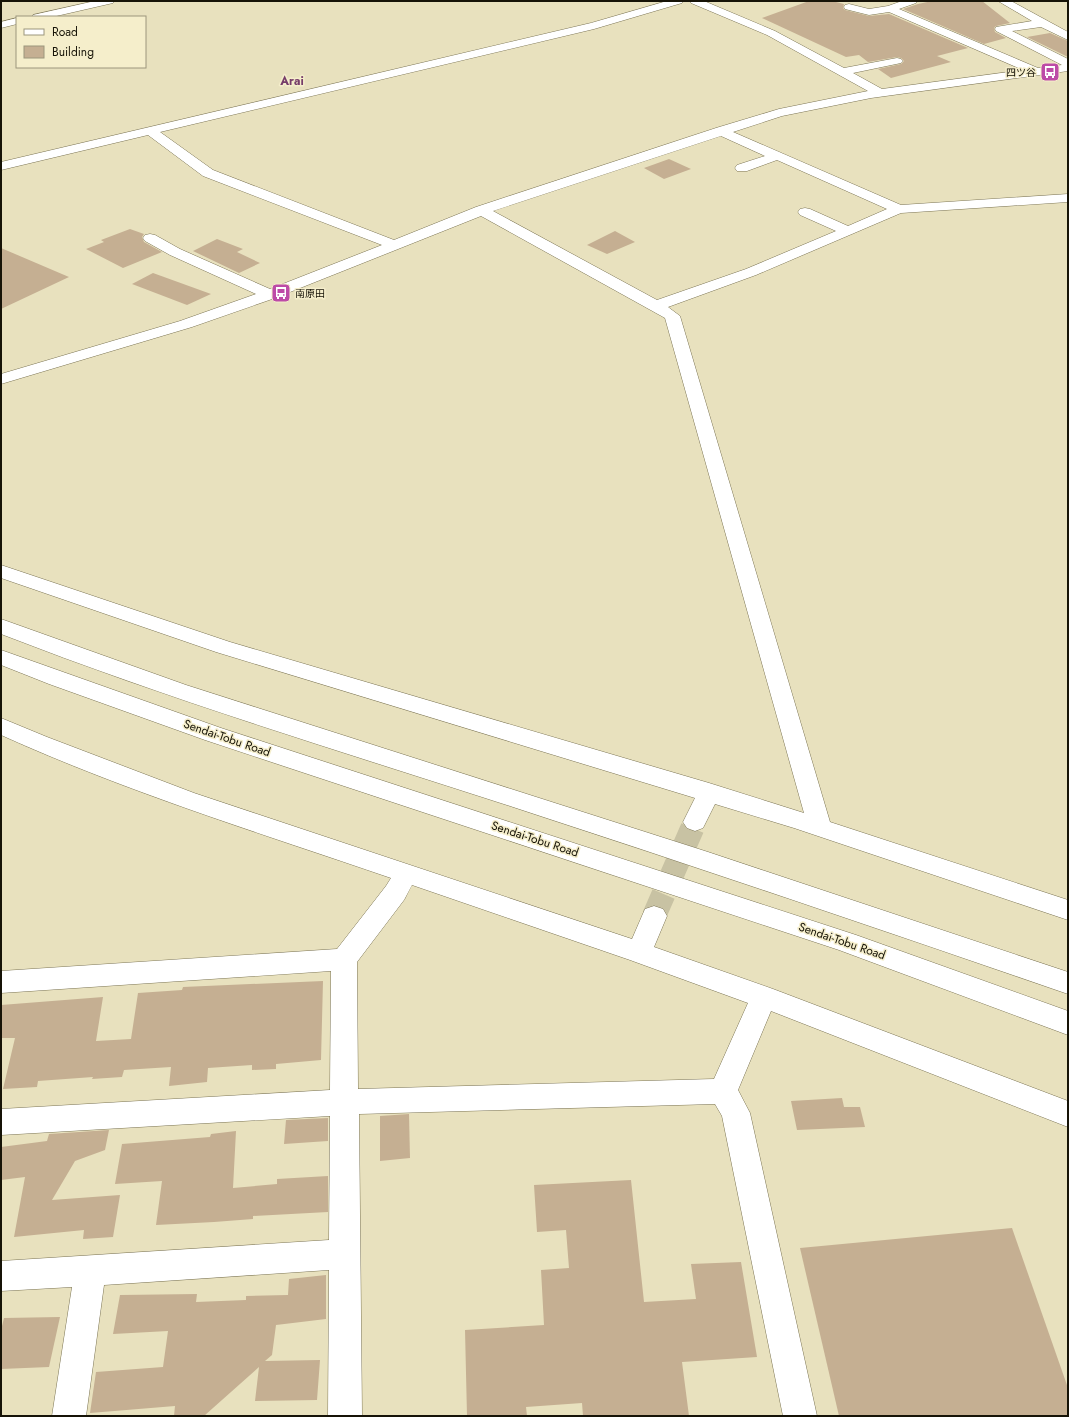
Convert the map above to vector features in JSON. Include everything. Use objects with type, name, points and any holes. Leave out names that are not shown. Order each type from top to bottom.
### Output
[{"type":"main road","points":[[41,16],[109,1]]},
{"type":"main road","points":[[1,166],[594,26],[678,1]]},
{"type":"main road","points":[[695,1],[771,33],[880,93]]},
{"type":"main road","points":[[849,7],[869,12],[890,9],[912,1]]},
{"type":"main road","points":[[1003,1],[1068,37]]},
{"type":"main road","points":[[890,9],[1037,72]]},
{"type":"main road","points":[[1,25],[16,21]]},
{"type":"main road","points":[[1044,23],[1000,29],[1068,64]]},
{"type":"main road","points":[[842,72],[897,61]]},
{"type":"main road","points":[[986,66],[1003,77]]},
{"type":"main road","points":[[1,379],[128,342],[270,295],[481,210],[779,113],[880,93],[1068,68]]},
{"type":"main road","points":[[150,131],[208,173],[395,245]]},
{"type":"main road","points":[[720,131],[899,209]]},
{"type":"main road","points":[[742,168],[777,156]]},
{"type":"main road","points":[[656,306],[751,272],[899,209],[1068,198]]},
{"type":"main road","points":[[481,210],[672,316],[820,827]]},
{"type":"main road","points":[[805,212],[848,231]]},
{"type":"main road","points":[[150,238],[175,252],[270,295]]},
{"type":"main road","points":[[1,571],[223,647],[709,792],[820,827],[1068,910]]},
{"type":"main road","points":[[1,626],[81,658],[850,908],[1068,983]]},
{"type":"main road","name":"Sendai-Tobu Road","points":[[1,657],[57,679],[213,734],[847,942],[1068,1023]]},
{"type":"main road","points":[[1,726],[39,743],[186,799],[639,952],[764,997],[1068,1114]]},
{"type":"main road","points":[[695,822],[709,792]]},
{"type":"main road","points":[[345,1416],[344,959],[395,893],[405,874]]},
{"type":"main road","points":[[639,952],[654,916]]},
{"type":"main road","points":[[1,982],[344,959]]},
{"type":"main road","points":[[723,1091],[764,997]]},
{"type":"main road","points":[[1,1122],[344,1102],[723,1091]]},
{"type":"main road","points":[[723,1091],[736,1113],[800,1416]]},
{"type":"main road","points":[[1,1276],[345,1254]]},
{"type":"main road","points":[[69,1416],[90,1271]]},
{"type":"building","points":[[809,1],[832,1],[844,4],[843,8],[845,10],[869,16],[889,14],[968,48],[937,56],[951,62],[891,78],[878,69],[901,64],[904,61],[901,58],[897,57],[868,62],[859,55],[846,57],[762,18]]},
{"type":"building","points":[[932,1],[982,1],[1010,23],[996,26],[994,28],[995,32],[1006,38],[984,44],[903,9]]},
{"type":"building","points":[[1050,33],[1068,41],[1068,57],[1027,37]]},
{"type":"building","points":[[669,159],[691,169],[664,179],[644,168]]},
{"type":"building","points":[[130,229],[144,234],[142,237],[144,242],[162,252],[123,268],[86,249],[104,242],[101,240]]},
{"type":"building","points":[[615,231],[635,242],[607,254],[587,245]]},
{"type":"building","points":[[217,239],[243,249],[237,252],[260,263],[239,273],[193,251]]},
{"type":"building","points":[[1,248],[69,277],[1,309]]},
{"type":"building","points":[[153,273],[211,294],[187,305],[132,284]]},
{"type":"building","points":[[323,981],[321,1060],[276,1064],[276,1069],[252,1070],[252,1065],[208,1068],[207,1082],[169,1086],[171,1067],[124,1070],[122,1077],[92,1079],[93,1077],[38,1081],[37,1087],[3,1089],[15,1038],[1,1038],[1,1005],[103,997],[96,1041],[131,1039],[138,993],[182,990],[183,987]]},
{"type":"building","points":[[842,1098],[844,1107],[860,1107],[865,1127],[797,1130],[791,1101]]},
{"type":"building","points":[[409,1114],[410,1158],[380,1161],[380,1116]]},
{"type":"building","points":[[328,1118],[328,1141],[284,1144],[286,1120]]},
{"type":"building","points":[[109,1130],[105,1150],[75,1161],[52,1200],[120,1195],[113,1237],[83,1239],[84,1230],[14,1237],[25,1177],[1,1180],[1,1147],[47,1141],[49,1134]]},
{"type":"building","points":[[236,1131],[233,1188],[277,1184],[277,1179],[328,1176],[328,1212],[253,1216],[253,1219],[156,1225],[162,1181],[115,1184],[122,1144],[210,1137],[211,1134]]},
{"type":"building","points":[[631,1180],[644,1302],[696,1299],[691,1264],[741,1262],[757,1357],[682,1362],[689,1416],[583,1416],[582,1403],[526,1407],[527,1416],[467,1416],[465,1330],[544,1325],[541,1270],[569,1268],[566,1230],[537,1232],[534,1185]]},
{"type":"building","points":[[1012,1228],[1068,1388],[1068,1416],[839,1416],[800,1248]]},
{"type":"building","points":[[326,1275],[326,1319],[276,1325],[272,1355],[265,1361],[320,1360],[317,1400],[255,1401],[259,1367],[204,1416],[174,1416],[175,1406],[90,1413],[96,1372],[163,1367],[168,1331],[113,1334],[120,1295],[197,1294],[196,1302],[246,1300],[246,1296],[288,1295],[289,1279]]},
{"type":"building","points":[[60,1317],[49,1367],[1,1369],[1,1330],[4,1318]]},
{"type":"tunnel","points":[[654,916],[695,822]]},
{"type":"place","name":"四ツ谷","points":[[1050,72]]},
{"type":"place","name":"南原田","points":[[281,293]]},
{"type":"district","name":"Arai","points":[[292,81]]}]
